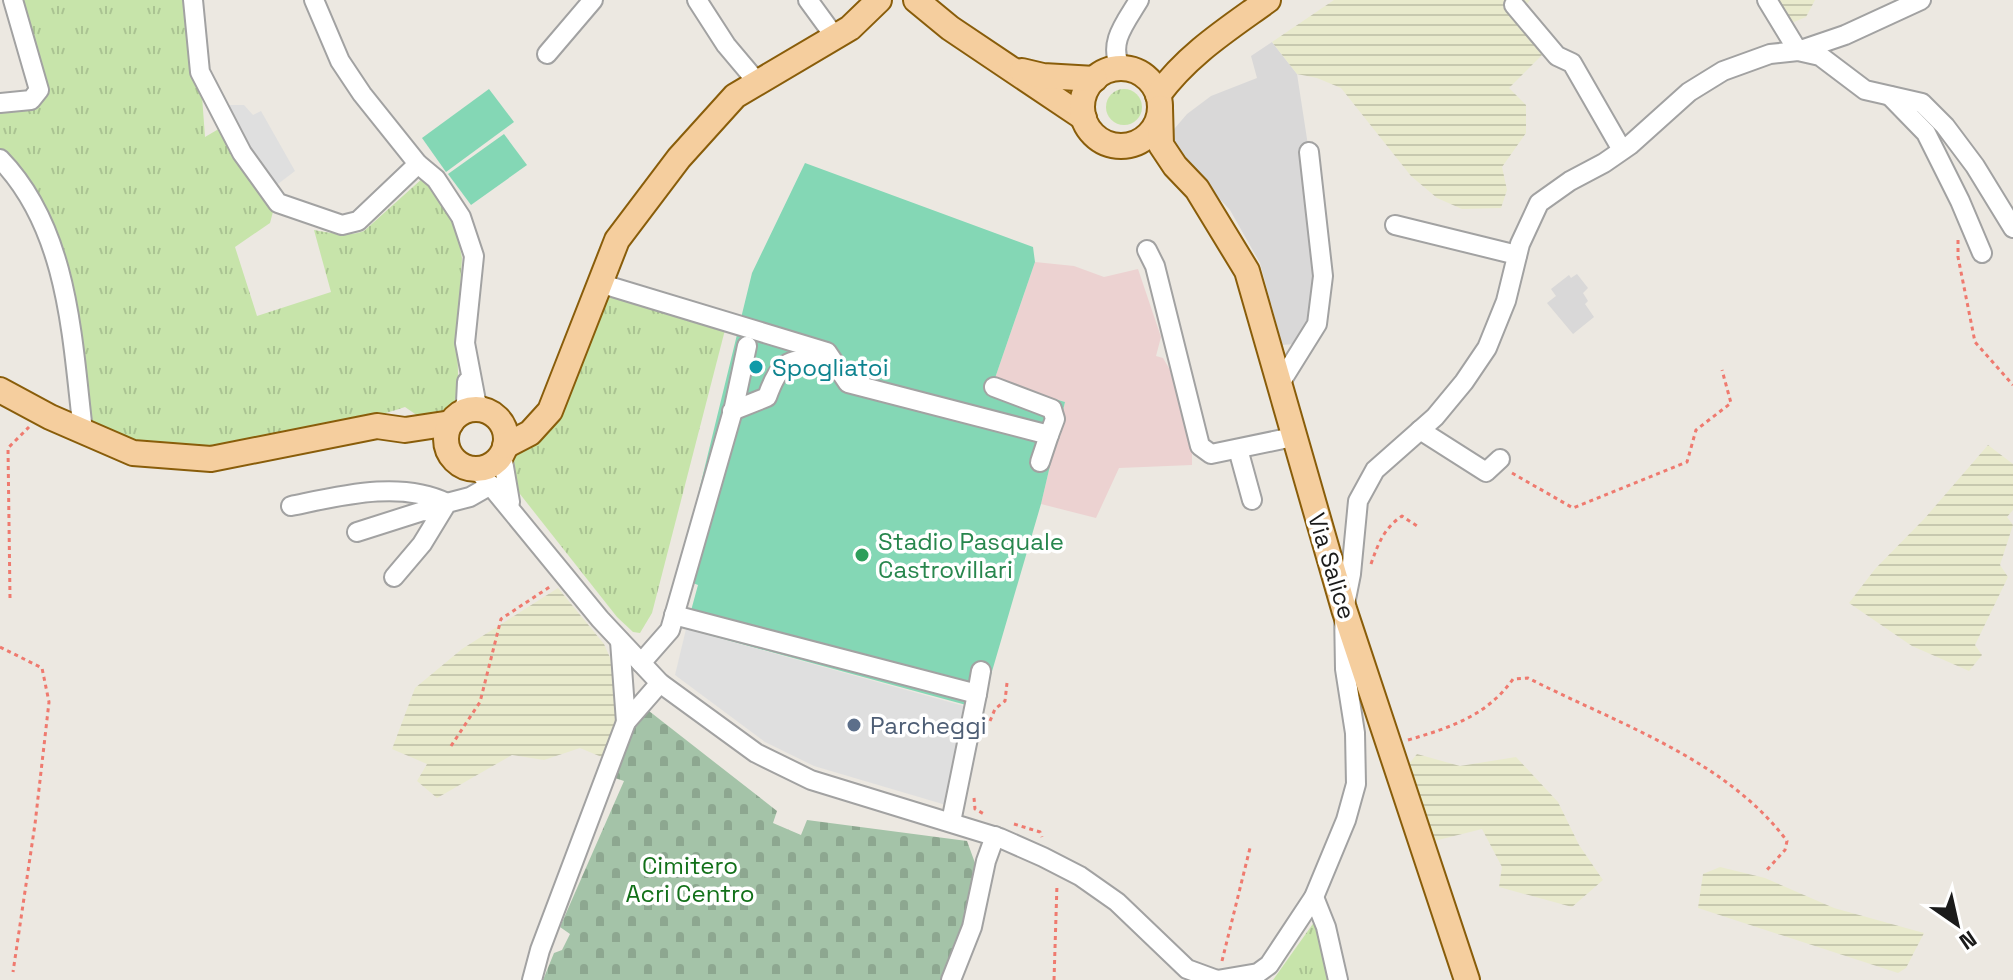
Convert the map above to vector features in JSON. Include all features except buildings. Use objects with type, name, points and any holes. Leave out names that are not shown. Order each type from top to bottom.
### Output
[{"type":"main road","points":[[0,390],[133,453],[211,459],[377,426],[405,430],[484,477],[487,467],[504,443],[525,423],[550,411],[617,240],[679,158],[735,96],[850,28],[879,0]]},
{"type":"main road","points":[[916,0],[950,28],[1084,118],[1095,136],[1104,142],[1135,144],[1175,166]]},
{"type":"main road","points":[[1135,144],[1153,130],[1159,102],[1173,75],[1198,50],[1268,0]]},
{"type":"main road","points":[[1084,118],[1084,97],[1095,79],[1107,71],[1159,65],[1198,50]]},
{"type":"main road","points":[[1008,68],[1043,76],[1095,79]]},
{"type":"main road","points":[[1127,69],[1144,76],[1159,102],[1161,145],[1175,166]]},
{"type":"main road","name":"Via Salice","points":[[1175,166],[1197,189],[1247,271],[1344,609],[1467,980]]},
{"type":"main road","points":[[405,430],[465,415],[499,420],[504,443]]},
{"type":"main road","points":[[451,455],[446,439],[465,415]]},
{"type":"street","points":[[0,103],[31,100],[39,90],[13,0]]},
{"type":"street","points":[[193,0],[200,72],[242,153],[278,203],[342,225],[358,221],[418,164]]},
{"type":"street","points":[[314,0],[340,61],[362,94],[418,164],[436,179],[461,217],[474,256],[465,343],[476,401],[465,415]]},
{"type":"street","points":[[547,54],[593,0]]},
{"type":"street","points":[[697,0],[726,45],[758,83]]},
{"type":"street","points":[[808,0],[835,37]]},
{"type":"street","points":[[1127,69],[1115,56],[1117,42],[1139,0]]},
{"type":"street","points":[[1767,0],[1798,51],[1820,56],[1865,90],[1922,103],[1945,126],[1975,166],[2013,228]]},
{"type":"street","points":[[357,532],[470,497],[484,477],[565,577],[660,683],[756,753],[811,780],[951,822],[1000,829],[1117,902],[1187,969],[1217,980],[1257,976],[1269,965],[1314,897],[1346,820],[1356,784],[1355,733],[1345,669],[1344,609],[1358,501],[1375,470],[1420,430],[1464,382],[1487,348],[1506,301],[1529,220],[1539,203],[1570,181],[1604,163],[1689,92],[1723,71],[1770,54],[1798,51],[1845,35],[1921,0]]},
{"type":"street","points":[[1514,5],[1557,56],[1572,63],[1622,150]]},
{"type":"street","points":[[1890,96],[1926,133],[1982,253]]},
{"type":"street","points":[[1279,385],[1317,324],[1323,276],[1309,152]]},
{"type":"street","points":[[0,159],[30,202],[59,273],[71,325],[83,431]]},
{"type":"street","points":[[1395,225],[1517,255]]},
{"type":"street","points":[[1147,250],[1155,266],[1200,446],[1211,454],[1293,437]]},
{"type":"street","points":[[599,283],[827,352],[848,383],[1049,435]]},
{"type":"street","points":[[641,663],[670,630],[732,411],[747,346]]},
{"type":"street","points":[[732,411],[767,397],[776,373],[784,363],[807,359],[839,367]]},
{"type":"street","points":[[994,387],[1052,409],[1055,419],[1040,462]]},
{"type":"street","points":[[1420,430],[1486,472],[1497,462]]},
{"type":"street","points":[[504,443],[505,485],[512,509]]},
{"type":"street","points":[[1238,449],[1252,500]]},
{"type":"street","points":[[291,506],[335,497],[396,491],[427,493],[443,507]]},
{"type":"street","points":[[394,577],[422,544],[443,507]]},
{"type":"street","points":[[674,615],[977,694]]},
{"type":"street","points":[[620,641],[626,722]]},
{"type":"street","points":[[951,822],[981,671]]},
{"type":"street","points":[[532,980],[540,950],[626,722],[660,683]]},
{"type":"street","points":[[951,980],[972,927],[986,861],[1000,829]]},
{"type":"street","points":[[1314,897],[1326,927],[1338,980]]},
{"type":"path","points":[[1958,241],[1962,285],[1975,342],[2013,385]]},
{"type":"path","points":[[1497,462],[1573,508],[1687,462],[1696,430],[1731,403],[1722,370]]},
{"type":"path","points":[[10,598],[8,448],[43,413]]},
{"type":"path","points":[[1349,584],[1367,574],[1379,541],[1390,524],[1402,516],[1420,528]]},
{"type":"path","points":[[451,746],[480,702],[501,619],[565,577]]},
{"type":"path","points":[[0,647],[42,668],[49,702],[13,972]]},
{"type":"path","points":[[1389,746],[1449,728],[1484,710],[1513,679],[1528,678],[1629,724],[1726,782],[1767,815],[1787,841],[1785,850],[1765,872]]},
{"type":"path","points":[[989,723],[995,709],[1005,701],[1007,683]]},
{"type":"path","points":[[973,792],[975,809],[985,815]]},
{"type":"path","points":[[1000,829],[1040,832],[1043,841],[1039,856]]},
{"type":"path","points":[[1217,980],[1250,848]]},
{"type":"path","points":[[1054,980],[1057,865]]},
{"type":"shaded area","points":[[1272,42],[1297,74],[1323,276],[1305,343],[1282,345],[1260,263],[1230,210],[1186,163],[1169,135],[1187,114],[1211,96],[1257,78],[1251,56]]},
{"type":"shaded area","points":[[229,105],[244,105],[253,115],[261,111],[295,171],[274,187],[241,134]]},
{"type":"shaded area","points":[[1035,262],[1074,266],[1104,277],[1138,269],[1161,337],[1156,356],[1163,358],[1170,370],[1192,447],[1192,465],[1119,468],[1096,518],[1041,504],[1065,402],[994,381]]},
{"type":"shaded area","points":[[1577,274],[1588,288],[1583,293],[1588,301],[1585,304],[1594,317],[1573,334],[1547,303],[1556,296],[1551,289],[1569,275],[1571,278]]},
{"type":"shaded area","name":"Parcheggi","points":[[686,629],[971,708],[946,805],[814,766],[765,742],[675,675]]},
{"type":"green space","points":[[13,0],[186,0],[201,82],[205,137],[222,127],[274,208],[270,223],[235,247],[257,316],[331,292],[314,230],[346,234],[364,231],[424,177],[455,221],[462,258],[457,340],[459,405],[452,415],[442,420],[418,416],[405,407],[313,432],[247,444],[182,448],[135,443],[82,425],[59,273],[0,159],[0,103],[31,100]]},
{"type":"green space","points":[[1334,0],[1530,0],[1514,21],[1542,55],[1509,88],[1526,105],[1526,133],[1502,167],[1507,190],[1501,208],[1462,209],[1437,198],[1411,176],[1341,88],[1297,74],[1272,42]]},
{"type":"green space","points":[[1771,0],[1815,0],[1806,17],[1789,24]]},
{"type":"green space","points":[[489,89],[514,122],[446,172],[422,138]]},
{"type":"green space","points":[[1124,89],[1137,94],[1142,107],[1137,120],[1124,125],[1111,120],[1106,107],[1111,94]]},
{"type":"green space","points":[[504,134],[527,165],[471,205],[448,174]]},
{"type":"green space","points":[[805,163],[1033,247],[1035,262],[994,381],[1065,402],[1041,504],[981,709],[686,629],[698,585],[678,577],[752,273]]},
{"type":"green space","points":[[602,296],[625,297],[726,326],[652,613],[640,633],[633,632],[617,617],[516,489],[511,468],[512,457]]},
{"type":"green space","points":[[1988,445],[2013,464],[2013,510],[2007,517],[2013,525],[2000,565],[2008,577],[1975,645],[1982,655],[1969,671],[1912,646],[1849,603],[1875,569],[1925,518]]},
{"type":"green space","points":[[558,588],[604,644],[612,662],[617,688],[617,723],[604,758],[580,748],[544,760],[512,755],[437,798],[417,781],[427,764],[392,749],[415,688],[462,649]]},
{"type":"green space","name":"Cimitero Acri Centro","points":[[649,711],[777,811],[773,823],[801,835],[807,820],[967,841],[979,874],[959,944],[944,980],[543,980],[554,953],[562,950],[570,934],[560,927],[624,781],[615,778],[630,734]]},
{"type":"green space","points":[[1417,754],[1460,766],[1516,757],[1558,802],[1579,845],[1603,880],[1572,907],[1499,887],[1502,867],[1482,829],[1434,841],[1408,765]]},
{"type":"green space","points":[[1720,867],[1765,878],[1834,908],[1924,933],[1906,968],[1898,973],[1698,908],[1703,874]]},
{"type":"green space","points":[[1317,918],[1330,980],[1273,980]]},
{"type":"place","name":"Spogliatoi","points":[[756,367]]},
{"type":"place","name":"Stadio Pasquale Castrovillari","points":[[862,555]]},
{"type":"place","name":"Parcheggi","points":[[854,725]]}]
